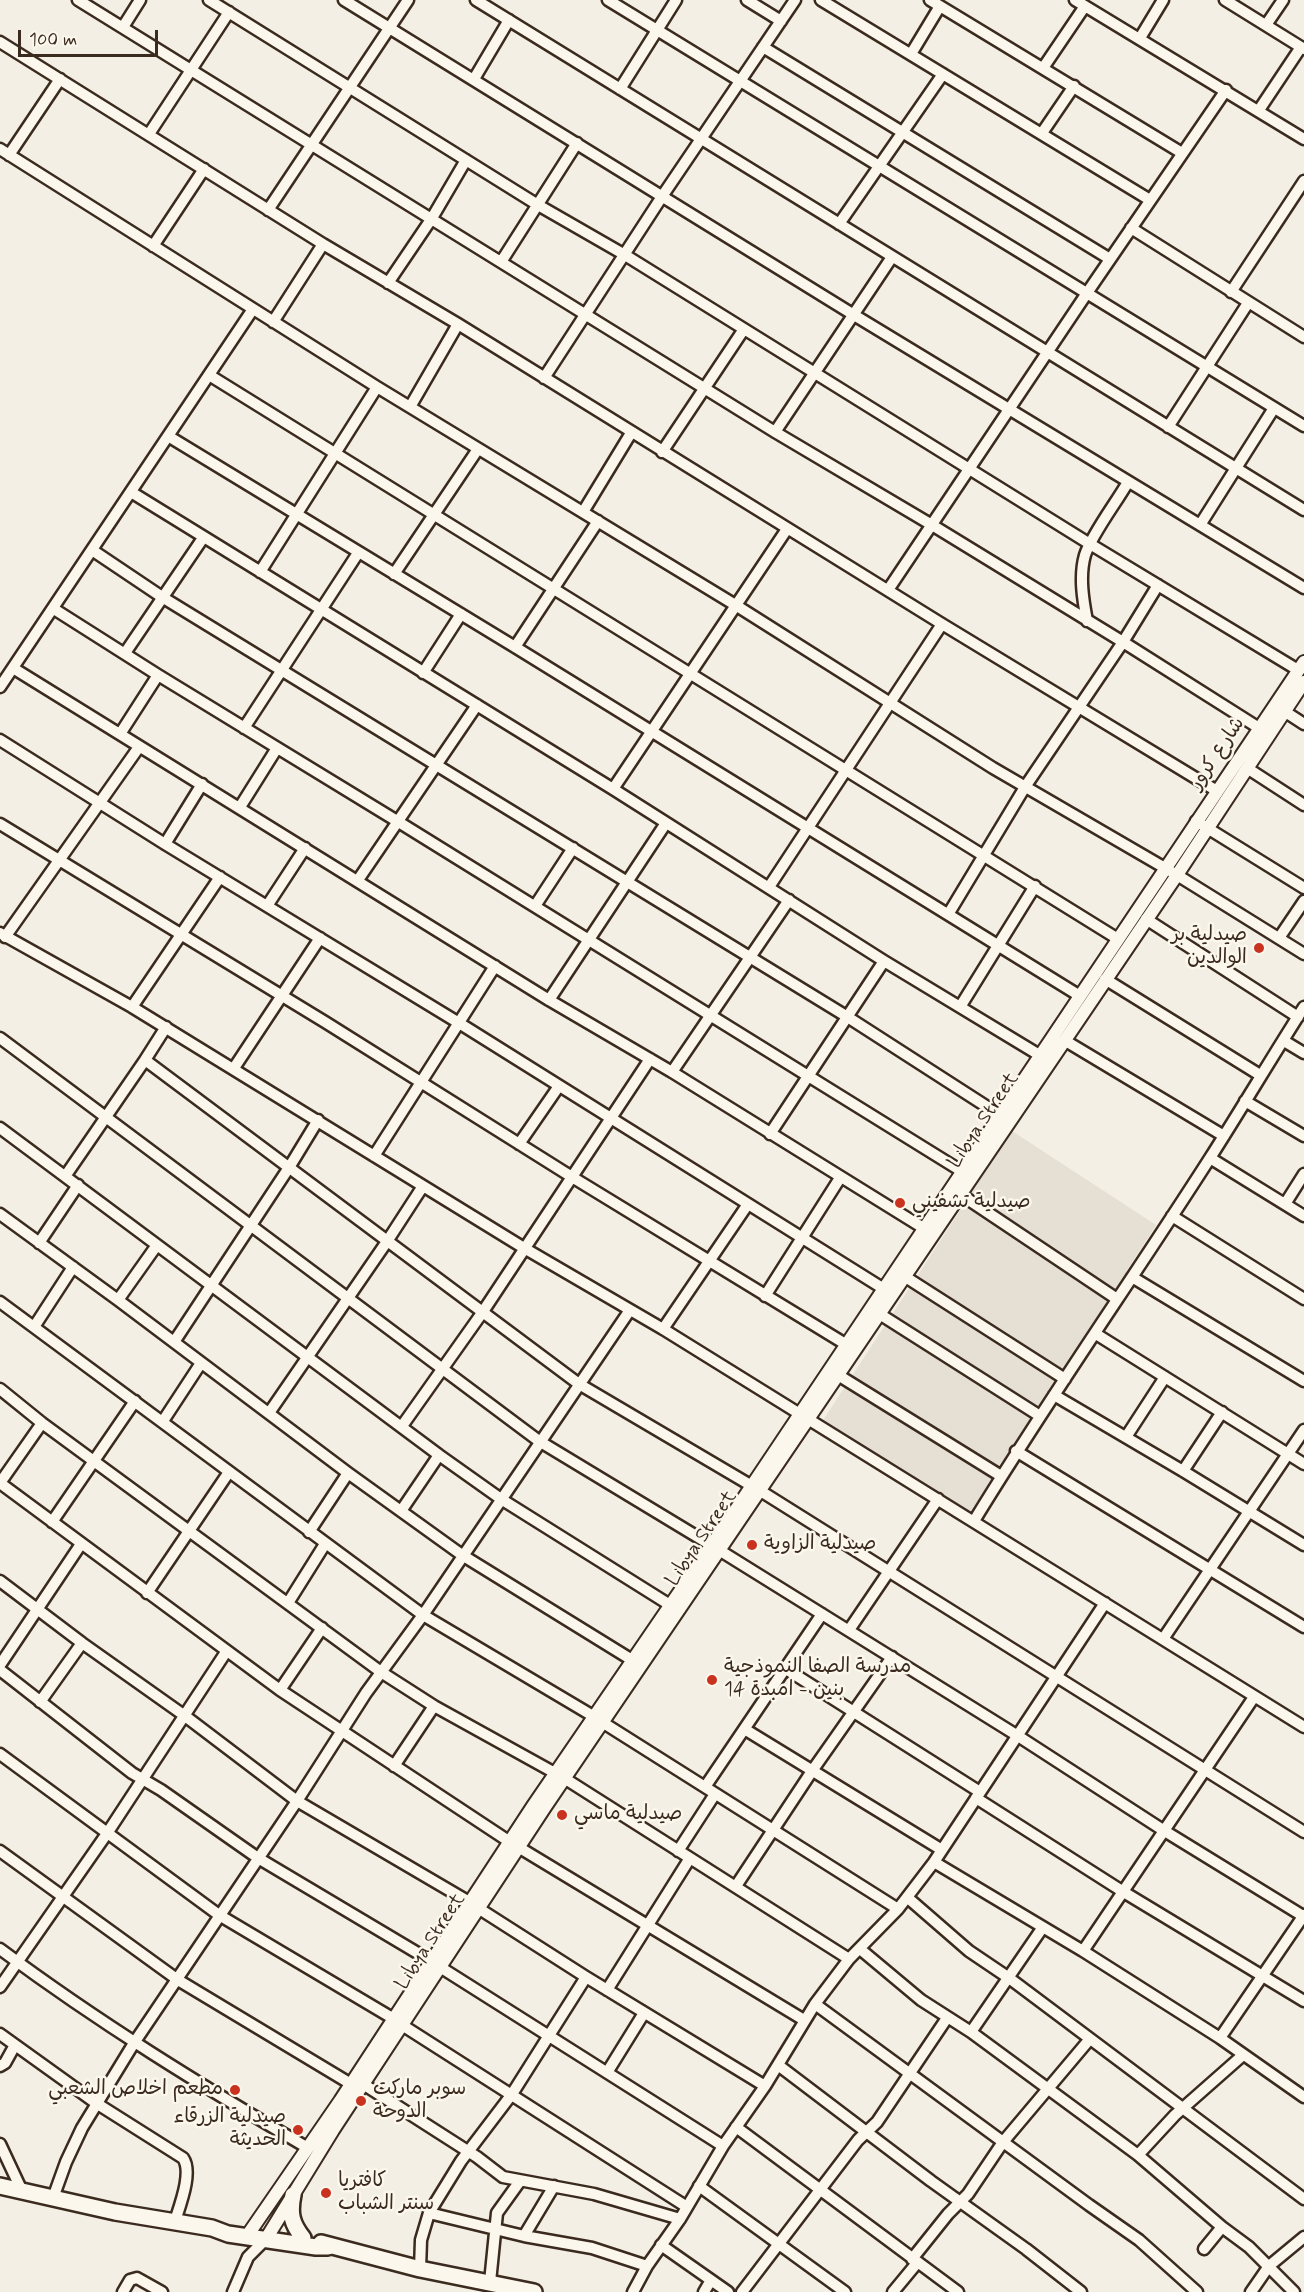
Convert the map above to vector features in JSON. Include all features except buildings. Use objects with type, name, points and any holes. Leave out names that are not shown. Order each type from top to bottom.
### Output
[{"type":"highway","points":[[0,2186],[115,2212],[212,2228],[229,2226],[250,2233],[303,2238],[328,2247],[420,2269],[532,2292]]},
{"type":"highway","points":[[293,2195],[291,2216],[293,2226],[303,2238]]},
{"type":"highway","points":[[268,2235],[316,2247],[328,2247]]},
{"type":"main road","name":"شارع كرور","points":[[1171,872],[1196,821],[1301,666]]},
{"type":"main road","name":"شارع كرور","points":[[1171,872],[1208,828],[1304,682]]},
{"type":"main road","name":"Libya Street","points":[[268,2235],[357,2084],[514,1844],[743,1508],[884,1288],[963,1172],[1033,1077],[1064,1040],[1105,980],[1146,919],[1171,872]]},
{"type":"main road","name":"Libya Street","points":[[1033,1077],[1041,1056],[1118,939],[1171,872]]},
{"type":"main road","name":"Libya Street","points":[[804,1416],[838,1375],[960,1194],[1005,1118]]},
{"type":"main road","name":"Libya Street","points":[[640,1656],[670,1605],[715,1547]]},
{"type":"main road","name":"Libya Street","points":[[250,2233],[308,2148],[357,2084]]},
{"type":"street","points":[[78,0],[775,432],[932,525],[1259,728]]},
{"type":"street","points":[[123,27],[140,0]]},
{"type":"street","points":[[209,0],[1090,544],[1301,666]]},
{"type":"street","points":[[345,0],[854,315],[1304,588]]},
{"type":"street","points":[[268,210],[408,0]]},
{"type":"street","points":[[476,0],[1304,510]]},
{"type":"street","points":[[608,0],[1304,426]]},
{"type":"street","points":[[620,89],[676,0]]},
{"type":"street","points":[[747,0],[781,21]]},
{"type":"street","points":[[544,378],[663,195],[795,0]]},
{"type":"street","points":[[821,0],[1150,200]]},
{"type":"street","points":[[930,0],[1182,153]]},
{"type":"street","points":[[1075,0],[1304,139]]},
{"type":"street","points":[[1140,38],[1163,0]]},
{"type":"street","points":[[1225,0],[1303,48],[1259,110]]},
{"type":"street","points":[[1266,25],[1283,0]]},
{"type":"street","points":[[911,54],[940,6]]},
{"type":"street","points":[[1043,68],[1085,6]]},
{"type":"street","points":[[149,134],[229,12]]},
{"type":"street","points":[[474,79],[509,20]]},
{"type":"street","points":[[0,42],[323,244],[458,324],[631,433],[1217,791]]},
{"type":"street","points":[[763,47],[1110,259]]},
{"type":"street","points":[[838,224],[943,74]]},
{"type":"street","points":[[60,79],[5,152],[377,387],[737,606],[1025,787],[1171,872],[1304,954]]},
{"type":"street","points":[[1042,134],[1074,86]]},
{"type":"street","points":[[888,590],[1226,90]]},
{"type":"street","points":[[501,262],[577,143]]},
{"type":"street","points":[[388,283],[432,218],[466,160]]},
{"type":"street","points":[[153,246],[204,169]]},
{"type":"street","points":[[1231,292],[1304,181]]},
{"type":"street","points":[[1131,228],[1304,337]]},
{"type":"street","points":[[273,322],[323,244]]},
{"type":"street","points":[[775,432],[892,257]]},
{"type":"street","points":[[1168,427],[1248,303]]},
{"type":"street","points":[[0,687],[253,309]]},
{"type":"street","points":[[410,407],[458,324]]},
{"type":"street","points":[[662,452],[744,329]]},
{"type":"street","points":[[209,375],[1118,939]]},
{"type":"street","points":[[260,572],[377,387]]},
{"type":"street","points":[[1200,525],[1274,408]]},
{"type":"street","points":[[582,512],[631,433]]},
{"type":"street","points":[[168,436],[652,731],[806,828],[949,913],[1080,996]]},
{"type":"street","points":[[394,574],[478,449]]},
{"type":"street","points":[[1087,621],[1083,578],[1085,557],[1090,544],[1128,482]]},
{"type":"street","points":[[131,492],[613,789],[884,961],[1041,1056]]},
{"type":"street","points":[[515,647],[598,521]]},
{"type":"street","points":[[613,789],[788,529]]},
{"type":"street","points":[[125,653],[203,538]]},
{"type":"street","points":[[92,550],[162,597],[628,881],[1005,1118]]},
{"type":"street","points":[[244,728],[358,553]]},
{"type":"street","points":[[949,913],[1025,787],[1123,642],[1158,585]]},
{"type":"street","points":[[54,609],[963,1172]]},
{"type":"street","points":[[423,673],[461,615]]},
{"type":"street","points":[[769,887],[942,624]]},
{"type":"street","points":[[13,668],[549,1000],[672,1072],[925,1229]]},
{"type":"street","points":[[120,734],[158,675]]},
{"type":"street","points":[[358,880],[477,705]]},
{"type":"street","points":[[1284,711],[1304,724]]},
{"type":"street","points":[[0,740],[884,1288]]},
{"type":"street","points":[[140,747],[3,935],[132,1007],[234,1068],[524,1248],[663,1329],[1254,1697],[1303,1725]]},
{"type":"street","points":[[240,807],[277,748]]},
{"type":"street","points":[[1247,768],[1304,805]]},
{"type":"street","points":[[165,844],[202,784]]},
{"type":"street","points":[[1196,821],[1304,888]]},
{"type":"street","points":[[549,1000],[666,823]]},
{"type":"street","points":[[0,824],[847,1345]]},
{"type":"street","points":[[535,906],[573,848]]},
{"type":"street","points":[[267,906],[305,849]]},
{"type":"street","points":[[132,1007],[220,877]]},
{"type":"street","points":[[960,1007],[1035,886]]},
{"type":"street","points":[[672,1072],[789,900]]},
{"type":"street","points":[[1279,938],[1304,901]]},
{"type":"street","points":[[974,1521],[1016,1451],[1096,1334],[1301,1012],[1146,919]]},
{"type":"street","points":[[234,1068],[320,938]]},
{"type":"street","points":[[770,1134],[884,961]]},
{"type":"street","points":[[374,1156],[495,966]]},
{"type":"street","points":[[1105,980],[1260,1075]]},
{"type":"street","points":[[66,1175],[166,1028]]},
{"type":"street","points":[[0,1038],[539,1441],[849,1630],[1163,1830],[1304,1915],[1220,2038]]},
{"type":"street","points":[[1064,1040],[1224,1136]]},
{"type":"street","points":[[1284,1041],[1304,1053]]},
{"type":"street","points":[[402,1426],[482,1313],[650,1059]]},
{"type":"street","points":[[145,1060],[290,1166],[579,1384],[756,1488],[1304,1832]]},
{"type":"street","points":[[519,1144],[559,1086]]},
{"type":"street","points":[[1245,1101],[1304,1136]]},
{"type":"street","points":[[174,1342],[318,1120]]},
{"type":"street","points":[[0,1128],[213,1284],[439,1455],[501,1499],[670,1605]]},
{"type":"street","points":[[1210,1158],[1304,1216]]},
{"type":"street","points":[[1285,1204],[1304,1174]]},
{"type":"street","points":[[765,1296],[840,1178]]},
{"type":"street","points":[[39,1243],[78,1185]]},
{"type":"street","points":[[269,1413],[423,1186]]},
{"type":"street","points":[[960,1194],[1117,1299]]},
{"type":"street","points":[[663,1329],[748,1203]]},
{"type":"street","points":[[0,1214],[462,1555],[640,1656]]},
{"type":"street","points":[[1172,1216],[1304,1299]]},
{"type":"street","points":[[118,1300],[157,1245]]},
{"type":"street","points":[[34,1327],[73,1267]]},
{"type":"street","points":[[904,1276],[1065,1379]]},
{"type":"street","points":[[1132,1277],[1304,1381]]},
{"type":"street","points":[[0,1302],[423,1615],[598,1719],[898,1909]]},
{"type":"street","points":[[53,2198],[72,2148],[96,2103],[134,2043],[381,1672],[423,1615],[630,1310]]},
{"type":"street","points":[[878,1313],[1040,1416]]},
{"type":"street","points":[[1096,1334],[1304,1464]]},
{"type":"street","points":[[163,1421],[201,1363]]},
{"type":"street","points":[[838,1375],[1001,1476]]},
{"type":"street","points":[[1126,1437],[1165,1377]]},
{"type":"street","points":[[0,1389],[42,1423],[381,1672],[434,1706],[560,1776],[849,1959]]},
{"type":"street","points":[[1054,1395],[1304,1545]]},
{"type":"street","points":[[52,1522],[93,1459],[135,1401]]},
{"type":"street","points":[[1184,1471],[1222,1412]]},
{"type":"street","points":[[42,1423],[0,1483],[280,1690],[514,1844],[804,2020]]},
{"type":"street","points":[[1163,1639],[1304,1430]]},
{"type":"street","points":[[1016,1451],[1304,1628]]},
{"type":"street","points":[[401,1511],[439,1455]]},
{"type":"street","points":[[147,1593],[229,1472]]},
{"type":"street","points":[[309,1532],[348,1473]]},
{"type":"street","points":[[849,1630],[938,1499]]},
{"type":"street","points":[[0,1665],[81,1544]]},
{"type":"street","points":[[288,1603],[325,1544]]},
{"type":"street","points":[[0,1581],[297,1801],[475,1905],[586,1977],[765,2086]]},
{"type":"street","points":[[633,2292],[723,2146],[765,2086],[804,2020],[849,1959],[908,1898],[934,1862],[1105,1603]]},
{"type":"street","points":[[678,1851],[746,1730],[822,1614]]},
{"type":"street","points":[[280,1690],[322,1628]]},
{"type":"street","points":[[40,1702],[82,1643]]},
{"type":"street","points":[[0,1987],[108,1832],[226,1652]]},
{"type":"street","points":[[736,1886],[812,1771],[892,1657]]},
{"type":"street","points":[[0,1670],[142,1780],[161,1790],[258,1858],[608,2071],[723,2146]]},
{"type":"street","points":[[786,1670],[1122,1891],[1304,2001]]},
{"type":"street","points":[[1083,1951],[1254,1697]]},
{"type":"street","points":[[394,1766],[434,1706]]},
{"type":"street","points":[[746,1730],[942,1850]]},
{"type":"street","points":[[0,1754],[219,1915],[398,2022],[687,2207]]},
{"type":"street","points":[[0,1851],[178,1980],[357,2084],[468,2152],[499,2175],[594,2194],[680,2219]]},
{"type":"street","points":[[607,1990],[690,1858]]},
{"type":"street","points":[[934,1862],[1083,1951],[1220,2038],[1304,2097]]},
{"type":"street","points":[[908,1898],[969,1950],[1304,2199]]},
{"type":"street","points":[[971,2032],[1043,1927]]},
{"type":"street","points":[[0,1948],[134,2043],[208,2090],[308,2148]]},
{"type":"street","points":[[860,1948],[921,2000],[971,2032],[1138,2155],[1222,2227],[1243,2242],[1294,2292]]},
{"type":"street","points":[[420,2269],[421,2240],[429,2213],[468,2152],[512,2094],[586,1977]]},
{"type":"street","points":[[815,2004],[1131,2233],[1197,2292]]},
{"type":"street","points":[[608,2071],[644,2013]]},
{"type":"street","points":[[742,2292],[858,2139],[877,2122],[947,2018]]},
{"type":"street","points":[[0,2034],[96,2103],[178,2153],[186,2162],[187,2174],[176,2221]]},
{"type":"street","points":[[893,2292],[1003,2142],[1089,2040]]},
{"type":"street","points":[[0,2066],[5,2063],[15,2045]]},
{"type":"street","points":[[1138,2155],[1167,2122],[1243,2055]]},
{"type":"street","points":[[778,2065],[931,2181],[1026,2248],[1081,2292]]},
{"type":"street","points":[[736,2127],[958,2292]]},
{"type":"street","points":[[0,2144],[22,2191]]},
{"type":"street","points":[[490,2282],[494,2230],[499,2208],[520,2181]]},
{"type":"street","points":[[524,2236],[554,2186]]},
{"type":"street","points":[[699,2186],[845,2292]]},
{"type":"street","points":[[429,2213],[494,2230],[592,2248],[647,2266]]},
{"type":"street","points":[[1204,2249],[1222,2227]]},
{"type":"street","points":[[233,2292],[248,2257],[250,2233]]},
{"type":"street","points":[[248,2257],[268,2235]]},
{"type":"street","points":[[1251,2292],[1269,2266],[1304,2237]]},
{"type":"street","points":[[661,2245],[728,2292]]},
{"type":"street","points":[[123,2292],[130,2280],[137,2278],[162,2292]]},
{"type":"street","points":[[704,2292],[711,2280]]},
{"type":"shaded area","points":[[1012,1131],[1156,1225],[964,1525],[816,1431]]},
{"type":"place","name":"صيدلية بر الوالدين","points":[[1259,948]]},
{"type":"place","name":"صيدلية تشفيني","points":[[900,1203]]},
{"type":"place","name":"صيدلية الزاوية","points":[[752,1545]]},
{"type":"place","name":"مدرسة الصفا النموذجية بنين - امبدة 14","points":[[712,1680]]},
{"type":"place","name":"صيدلية ماسي","points":[[562,1815]]},
{"type":"place","name":"مطعم اخلاص الشعبي","points":[[235,2090]]},
{"type":"place","name":"سوبر ماركت الدوحة","points":[[361,2101]]},
{"type":"place","name":"صيدلية الزرقاء الحديثة","points":[[298,2130]]},
{"type":"place","name":"كافتريا سنتر الشباب","points":[[326,2193]]}]
